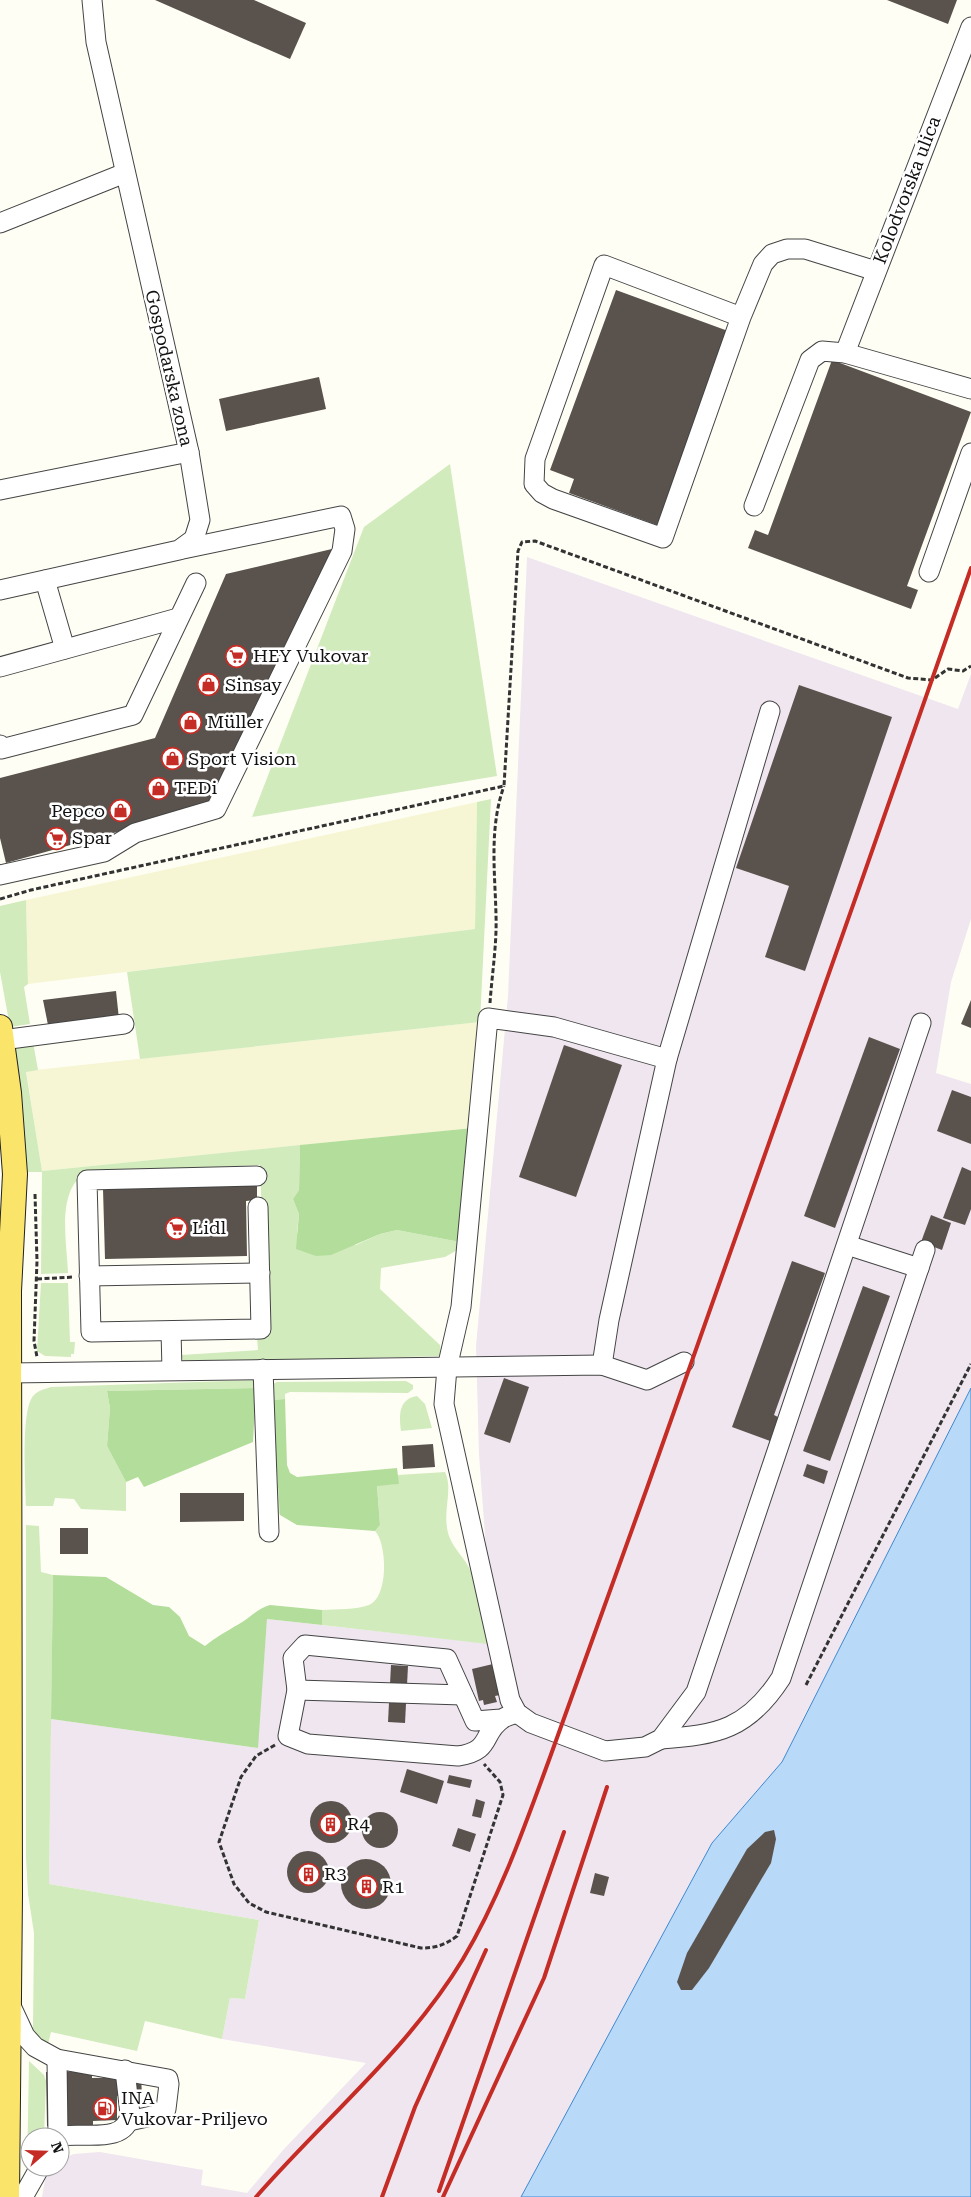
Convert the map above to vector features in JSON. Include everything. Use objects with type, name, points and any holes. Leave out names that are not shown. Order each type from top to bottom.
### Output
[{"type":"main road","points":[[1,1033],[9,1093],[15,1174],[9,1291],[5,1598],[10,2005],[7,2197]]},
{"type":"main road","points":[[0,1219],[9,1291]]},
{"type":"street","name":"Gospodarska zona","points":[[92,0],[96,42],[189,452],[200,520],[194,539],[179,550]]},
{"type":"street","name":"Kolodvorska ulica","points":[[845,353],[971,26]]},
{"type":"street","points":[[0,223],[125,173]]},
{"type":"street","points":[[742,317],[604,265],[535,459],[534,484],[542,493],[553,499],[663,538],[742,317],[763,264],[772,254],[787,248],[805,249],[876,271]]},
{"type":"street","points":[[754,506],[810,360],[822,351],[845,353],[971,389]]},
{"type":"street","points":[[0,490],[189,452]]},
{"type":"street","points":[[930,572],[971,453]]},
{"type":"street","points":[[0,590],[341,516],[345,529],[342,551],[216,809],[135,833],[104,852],[0,875]]},
{"type":"street","points":[[45,580],[65,649]]},
{"type":"street","points":[[0,745],[1,749],[133,714],[158,666],[178,618],[196,583]]},
{"type":"street","points":[[0,666],[178,618]]},
{"type":"street","points":[[602,1365],[609,1320],[666,1059],[770,711]]},
{"type":"street","points":[[666,1059],[554,1027],[488,1018],[461,1307],[447,1368],[444,1404],[510,1700],[509,1716],[482,1747],[472,1754],[458,1756],[308,1744],[288,1736],[297,1690],[293,1658],[305,1645],[447,1659],[475,1721],[509,1716],[605,1751],[645,1747],[661,1739],[702,1736],[729,1728],[756,1708],[770,1695],[781,1678],[925,1250]]},
{"type":"street","points":[[661,1739],[696,1692],[921,1023]]},
{"type":"street","points":[[1,1033],[124,1024]]},
{"type":"street","points":[[257,1176],[88,1180],[90,1332],[261,1329],[258,1207]]},
{"type":"street","points":[[847,1245],[919,1268]]},
{"type":"street","points":[[89,1276],[260,1273]]},
{"type":"street","points":[[171,1331],[172,1370]]},
{"type":"street","points":[[9,1373],[602,1365],[647,1380],[684,1362]]},
{"type":"street","points":[[263,1369],[269,1532]]},
{"type":"street","points":[[297,1690],[463,1695]]},
{"type":"street","points":[[10,2005],[25,2036],[35,2047],[58,2059],[164,2076],[169,2084],[166,2109],[156,2115],[129,2121],[107,2135],[70,2136]]},
{"type":"street","points":[[57,2127],[58,2059]]},
{"type":"street","points":[[125,2070],[129,2121]]},
{"type":"street","points":[[23,2197],[34,2177]]},
{"type":"path","points":[[488,1018],[496,916],[494,850],[496,816],[504,786],[518,551],[522,542],[535,541],[908,678],[932,680],[948,669],[963,671],[971,666]]},
{"type":"path","points":[[0,900],[31,890],[504,786]]},
{"type":"path","points":[[35,1187],[37,1279],[34,1350],[37,1357],[44,1358]]},
{"type":"path","points":[[37,1279],[89,1276]]},
{"type":"path","points":[[806,1685],[971,1364]]},
{"type":"path","points":[[288,1736],[256,1756],[241,1777],[218,1842],[234,1884],[249,1903],[266,1912],[421,1948],[434,1948],[446,1944],[457,1936],[503,1795],[500,1782],[491,1770],[472,1754]]},
{"type":"shaded area","points":[[527,557],[958,709],[971,674],[971,919],[951,982],[936,1073],[971,1084],[971,1388],[782,1762],[712,1843],[521,2197],[42,2197],[47,2177],[70,2177],[70,2155],[100,2152],[203,2170],[201,2185],[247,2193],[284,2149],[366,2063],[222,2039],[230,1998],[245,1999],[259,1920],[49,1884],[51,1719],[257,1748],[267,1619],[493,1644],[479,1454],[476,1346],[508,996]]},
{"type":"green space","points":[[450,464],[497,776],[252,817],[364,527]]},
{"type":"green space","points":[[491,799],[480,1022],[140,1059],[127,972],[475,929],[477,802]]},
{"type":"green space","points":[[477,802],[475,929],[28,984],[26,900]]},
{"type":"green space","points":[[26,900],[28,984],[24,987],[30,1024],[10,1027],[0,972],[0,906]]},
{"type":"green space","points":[[480,1022],[473,1128],[42,1171],[26,1071]]},
{"type":"green space","points":[[33,1042],[38,1070],[26,1072],[42,1171],[300,1145],[299,1190],[293,1199],[299,1214],[297,1233],[356,1245],[380,1234],[397,1230],[460,1242],[459,1249],[445,1257],[381,1268],[380,1289],[440,1345],[441,1352],[439,1356],[184,1363],[181,1355],[258,1350],[257,1337],[266,1326],[260,1165],[85,1173],[76,1181],[70,1192],[67,1205],[65,1233],[68,1273],[41,1274],[42,1172],[28,1172],[18,1094],[16,1047]]},
{"type":"green space","points":[[473,1128],[460,1242],[397,1230],[380,1234],[331,1255],[316,1256],[296,1249],[299,1214],[293,1199],[299,1190],[300,1145]]},
{"type":"green space","points":[[41,1283],[68,1283],[70,1342],[75,1342],[74,1354],[71,1354],[71,1357],[45,1356],[37,1351]]},
{"type":"green space","points":[[256,1380],[256,1388],[107,1391],[110,1408],[107,1446],[126,1482],[126,1511],[81,1509],[74,1499],[55,1498],[53,1506],[26,1506],[25,1430],[30,1403],[38,1392],[51,1387]]},
{"type":"green space","points":[[406,1381],[413,1385],[413,1389],[408,1393],[290,1392],[285,1394],[285,1399],[272,1400],[280,1515],[274,1490],[270,1451],[269,1396],[271,1385],[277,1382]]},
{"type":"green space","points":[[256,1388],[253,1442],[144,1487],[138,1477],[126,1482],[107,1446],[110,1408],[107,1391]]},
{"type":"green space","points":[[417,1396],[425,1404],[432,1428],[401,1431],[400,1414],[403,1404]]},
{"type":"green space","points":[[285,1399],[287,1465],[290,1473],[297,1477],[397,1468],[399,1484],[377,1486],[380,1525],[375,1531],[297,1525],[280,1515],[272,1400]]},
{"type":"green space","points":[[445,1472],[448,1487],[446,1519],[449,1536],[471,1572],[479,1599],[488,1644],[322,1625],[322,1610],[364,1607],[375,1600],[380,1592],[383,1581],[384,1558],[379,1537],[375,1531],[380,1525],[377,1485],[398,1484],[398,1475]]},
{"type":"green space","points":[[26,1525],[39,1526],[41,1572],[53,1575],[49,1884],[259,1920],[245,1999],[230,1998],[222,2039],[145,2021],[137,2051],[51,2032],[48,2044],[35,2034],[33,2028],[34,1933],[28,1894],[26,1858]]},
{"type":"green space","points":[[53,1575],[106,1577],[153,1605],[169,1607],[180,1617],[189,1636],[205,1646],[270,1605],[322,1610],[322,1625],[267,1619],[258,1748],[51,1719]]},
{"type":"green space","points":[[29,2061],[44,2075],[46,2081],[44,2127],[28,2127]]},
{"type":"water","points":[[971,1388],[971,2197],[521,2197],[712,1843],[782,1762]]},
{"type":"building","points":[[155,0],[254,0],[306,23],[290,59]]},
{"type":"building","points":[[887,0],[957,0],[948,24]]},
{"type":"building","points":[[616,290],[728,331],[657,525],[569,493],[574,479],[550,470]]},
{"type":"building","points":[[832,360],[971,412],[907,586],[918,590],[911,609],[748,548],[755,530],[768,535]]},
{"type":"building","points":[[319,377],[326,409],[226,431],[219,399]]},
{"type":"building","name":"HEY Vukovar","points":[[336,548],[210,806],[6,863],[0,838],[0,778],[155,738],[226,574]]},
{"type":"building","points":[[799,685],[892,717],[805,971],[765,957],[789,886],[736,868]]},
{"type":"building","points":[[116,991],[119,1019],[49,1030],[43,1000]]},
{"type":"building","points":[[971,1000],[971,1028],[961,1024]]},
{"type":"building","points":[[869,1037],[900,1049],[835,1228],[804,1216]]},
{"type":"building","points":[[564,1045],[622,1065],[576,1197],[519,1177]]},
{"type":"building","points":[[952,1090],[971,1097],[971,1144],[937,1131]]},
{"type":"building","points":[[962,1167],[971,1171],[971,1209],[965,1225],[943,1218]]},
{"type":"building","name":"Lidl","points":[[257,1185],[257,1200],[246,1201],[247,1256],[105,1259],[103,1189]]},
{"type":"building","points":[[931,1215],[951,1223],[942,1250],[921,1242]]},
{"type":"building","points":[[792,1261],[825,1273],[774,1415],[778,1417],[770,1441],[732,1427]]},
{"type":"building","points":[[863,1286],[890,1296],[830,1461],[803,1451]]},
{"type":"building","points":[[504,1378],[529,1387],[510,1443],[484,1434]]},
{"type":"building","points":[[433,1444],[435,1467],[403,1469],[402,1446]]},
{"type":"building","points":[[807,1464],[828,1471],[824,1484],[803,1476]]},
{"type":"building","points":[[180,1493],[244,1493],[244,1521],[180,1522]]},
{"type":"building","points":[[60,1528],[88,1528],[88,1554],[60,1554]]},
{"type":"building","points":[[493,1664],[500,1695],[495,1696],[497,1702],[484,1705],[483,1700],[479,1701],[472,1669]]},
{"type":"building","points":[[391,1665],[408,1666],[405,1723],[388,1722]]},
{"type":"building","points":[[407,1769],[444,1781],[437,1804],[400,1792]]},
{"type":"building","points":[[449,1775],[472,1780],[470,1788],[447,1783]]},
{"type":"building","points":[[476,1799],[485,1802],[481,1818],[472,1816]]},
{"type":"building","name":"R4","points":[[331,1801],[346,1807],[352,1822],[346,1837],[331,1843],[316,1837],[310,1822],[316,1807]]},
{"type":"building","points":[[380,1812],[393,1817],[398,1830],[393,1843],[380,1848],[367,1843],[362,1830],[367,1817]]},
{"type":"building","points":[[458,1828],[476,1834],[470,1852],[452,1846]]},
{"type":"building","points":[[774,1830],[776,1839],[771,1863],[709,1968],[692,1990],[681,1990],[677,1982],[687,1953],[747,1849],[765,1832]]},
{"type":"building","name":"R3","points":[[304,1851],[312,1851],[323,1857],[329,1872],[323,1887],[312,1893],[304,1893],[293,1887],[287,1876],[287,1868],[293,1857]]},
{"type":"building","name":"R1","points":[[361,1859],[371,1859],[384,1866],[391,1879],[391,1889],[384,1902],[371,1909],[361,1909],[352,1905],[345,1898],[341,1889],[341,1879],[345,1870],[352,1863]]},
{"type":"building","points":[[595,1873],[609,1877],[604,1896],[590,1893]]},
{"type":"building","points":[[92,2071],[92,2078],[141,2077],[142,2095],[117,2096],[117,2120],[93,2121],[93,2126],[47,2126],[46,2072]]},
{"type":"railway","points":[[256,2197],[365,2083],[417,2023],[463,1959],[500,1887],[540,1786],[647,1488],[971,568]]},
{"type":"railway","points":[[443,2197],[544,1978],[607,1787]]},
{"type":"railway","points":[[439,2191],[564,1832]]},
{"type":"railway","points":[[382,2197],[415,2107],[486,1950]]},
{"type":"place","name":"HEY Vukovar","points":[[237,656]]},
{"type":"place","name":"Sinsay","points":[[209,685]]},
{"type":"place","name":"Müller","points":[[191,722]]},
{"type":"place","name":"Sport Vision","points":[[172,759]]},
{"type":"place","name":"TEDi","points":[[158,788]]},
{"type":"place","name":"Pepco","points":[[121,811]]},
{"type":"place","name":"Spar","points":[[56,838]]},
{"type":"place","name":"Lidl","points":[[176,1228]]},
{"type":"place","name":"R4","points":[[331,1824]]},
{"type":"place","name":"R3","points":[[308,1874]]},
{"type":"place","name":"R1","points":[[366,1887]]},
{"type":"place","name":"INA Vukovar-Priljevo","points":[[105,2108]]}]
